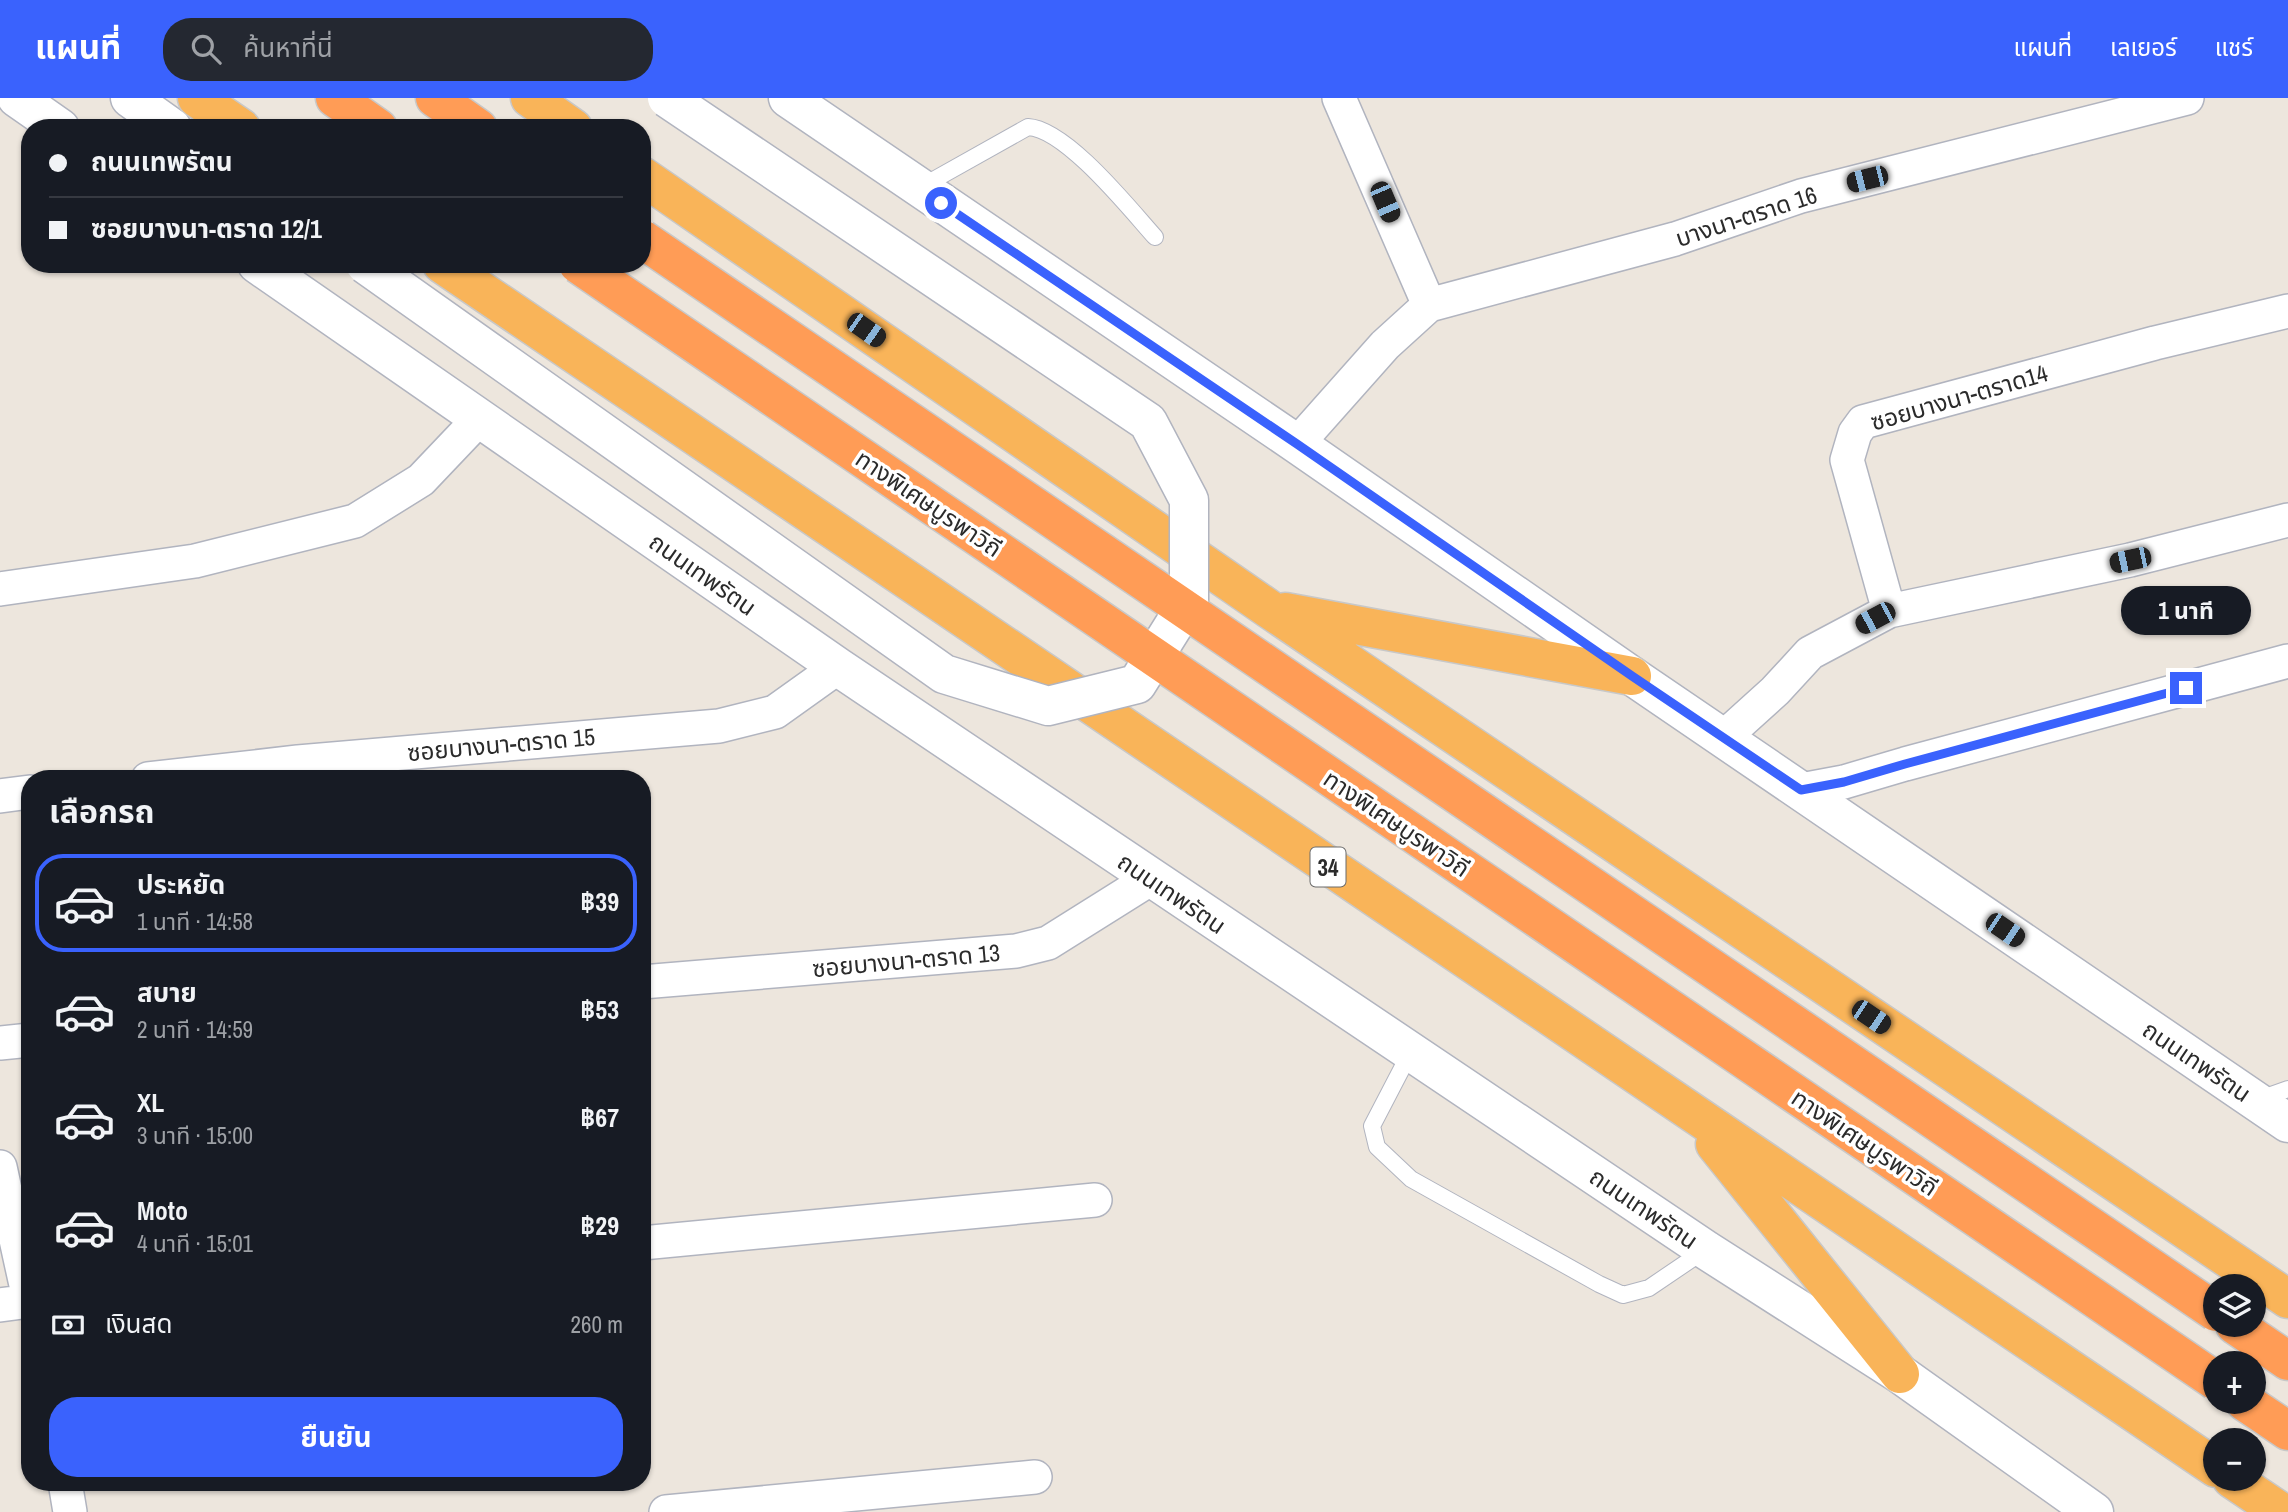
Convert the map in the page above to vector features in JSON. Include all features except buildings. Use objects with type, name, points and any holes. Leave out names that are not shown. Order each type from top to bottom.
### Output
[{"type":"highway","points":[[197,98],[228,119]]},
{"type":"highway","points":[[335,98],[365,119]]},
{"type":"highway","points":[[435,98],[465,119]]},
{"type":"highway","points":[[530,98],[560,119]]},
{"type":"highway","points":[[651,182],[1269,609],[2288,1300]]},
{"type":"highway","points":[[651,245],[2203,1303]]},
{"type":"highway","name":"34","points":[[455,273],[2203,1459]]},
{"type":"highway","name":"ทางพิเศษบูรพาวิถี","points":[[591,273],[2203,1372]]},
{"type":"highway","points":[[1269,609],[1632,676]]},
{"type":"highway","points":[[1689,1112],[1900,1374]]},
{"type":"highway","points":[[2253,1337],[2288,1361]]},
{"type":"highway","points":[[2263,1414],[2288,1431]]},
{"type":"highway","points":[[2250,1491],[2281,1512]]},
{"type":"main road","points":[[17,98],[47,119]]},
{"type":"main road","points":[[130,98],[159,119]]},
{"type":"main road","points":[[378,273],[944,674],[1048,706],[1137,684],[1189,601],[1189,500],[1148,422],[667,98]]},
{"type":"main road","name":"ถนนเทพรัตน","points":[[788,98],[1723,738],[2272,1095],[2288,1123]]},
{"type":"main road","name":"ถนนเทพรัตน","points":[[270,273],[838,667],[1706,1250],[1900,1374],[2094,1512]]},
{"type":"street","points":[[1297,444],[1385,345],[1429,305],[1339,98]]},
{"type":"street","name":"บางนา-ตราด 16","points":[[1429,305],[1675,239],[1801,196],[2187,98]]},
{"type":"street","name":"ซอยบางนา-ตราด14","points":[[1889,611],[1847,460],[1855,433],[1863,422],[2155,343],[2288,311]]},
{"type":"street","points":[[0,589],[195,561],[355,521],[421,480],[479,419]]},
{"type":"street","points":[[1723,738],[1775,691],[1810,653],[1889,611],[2130,560],[2288,520]]},
{"type":"street","points":[[1801,790],[1844,782],[2288,661]]},
{"type":"street","name":"ซอยบางนา-ตราด 15","points":[[227,770],[719,726],[775,712],[838,667]]},
{"type":"street","points":[[0,796],[21,793]]},
{"type":"street","name":"ซอยบางนา-ตราด 13","points":[[651,981],[1016,951],[1048,943],[1150,878]]},
{"type":"street","points":[[0,1043],[21,1041]]},
{"type":"street","points":[[0,1167],[21,1262]]},
{"type":"street","points":[[651,1242],[1095,1200]]},
{"type":"street","points":[[0,1305],[21,1303]]},
{"type":"street","points":[[666,1512],[1035,1477]]},
{"type":"street","points":[[67,1491],[71,1512]]},
{"type":"lane","points":[[919,188],[1028,127],[1037,127],[1046,131],[1094,170],[1155,237]]},
{"type":"lane","points":[[1411,1051],[1372,1126],[1377,1147],[1411,1178],[1623,1295],[1649,1288],[1706,1250]]},
{"type":"route","points":[[941,203],[1801,790],[1844,782],[2186,688]]}]
